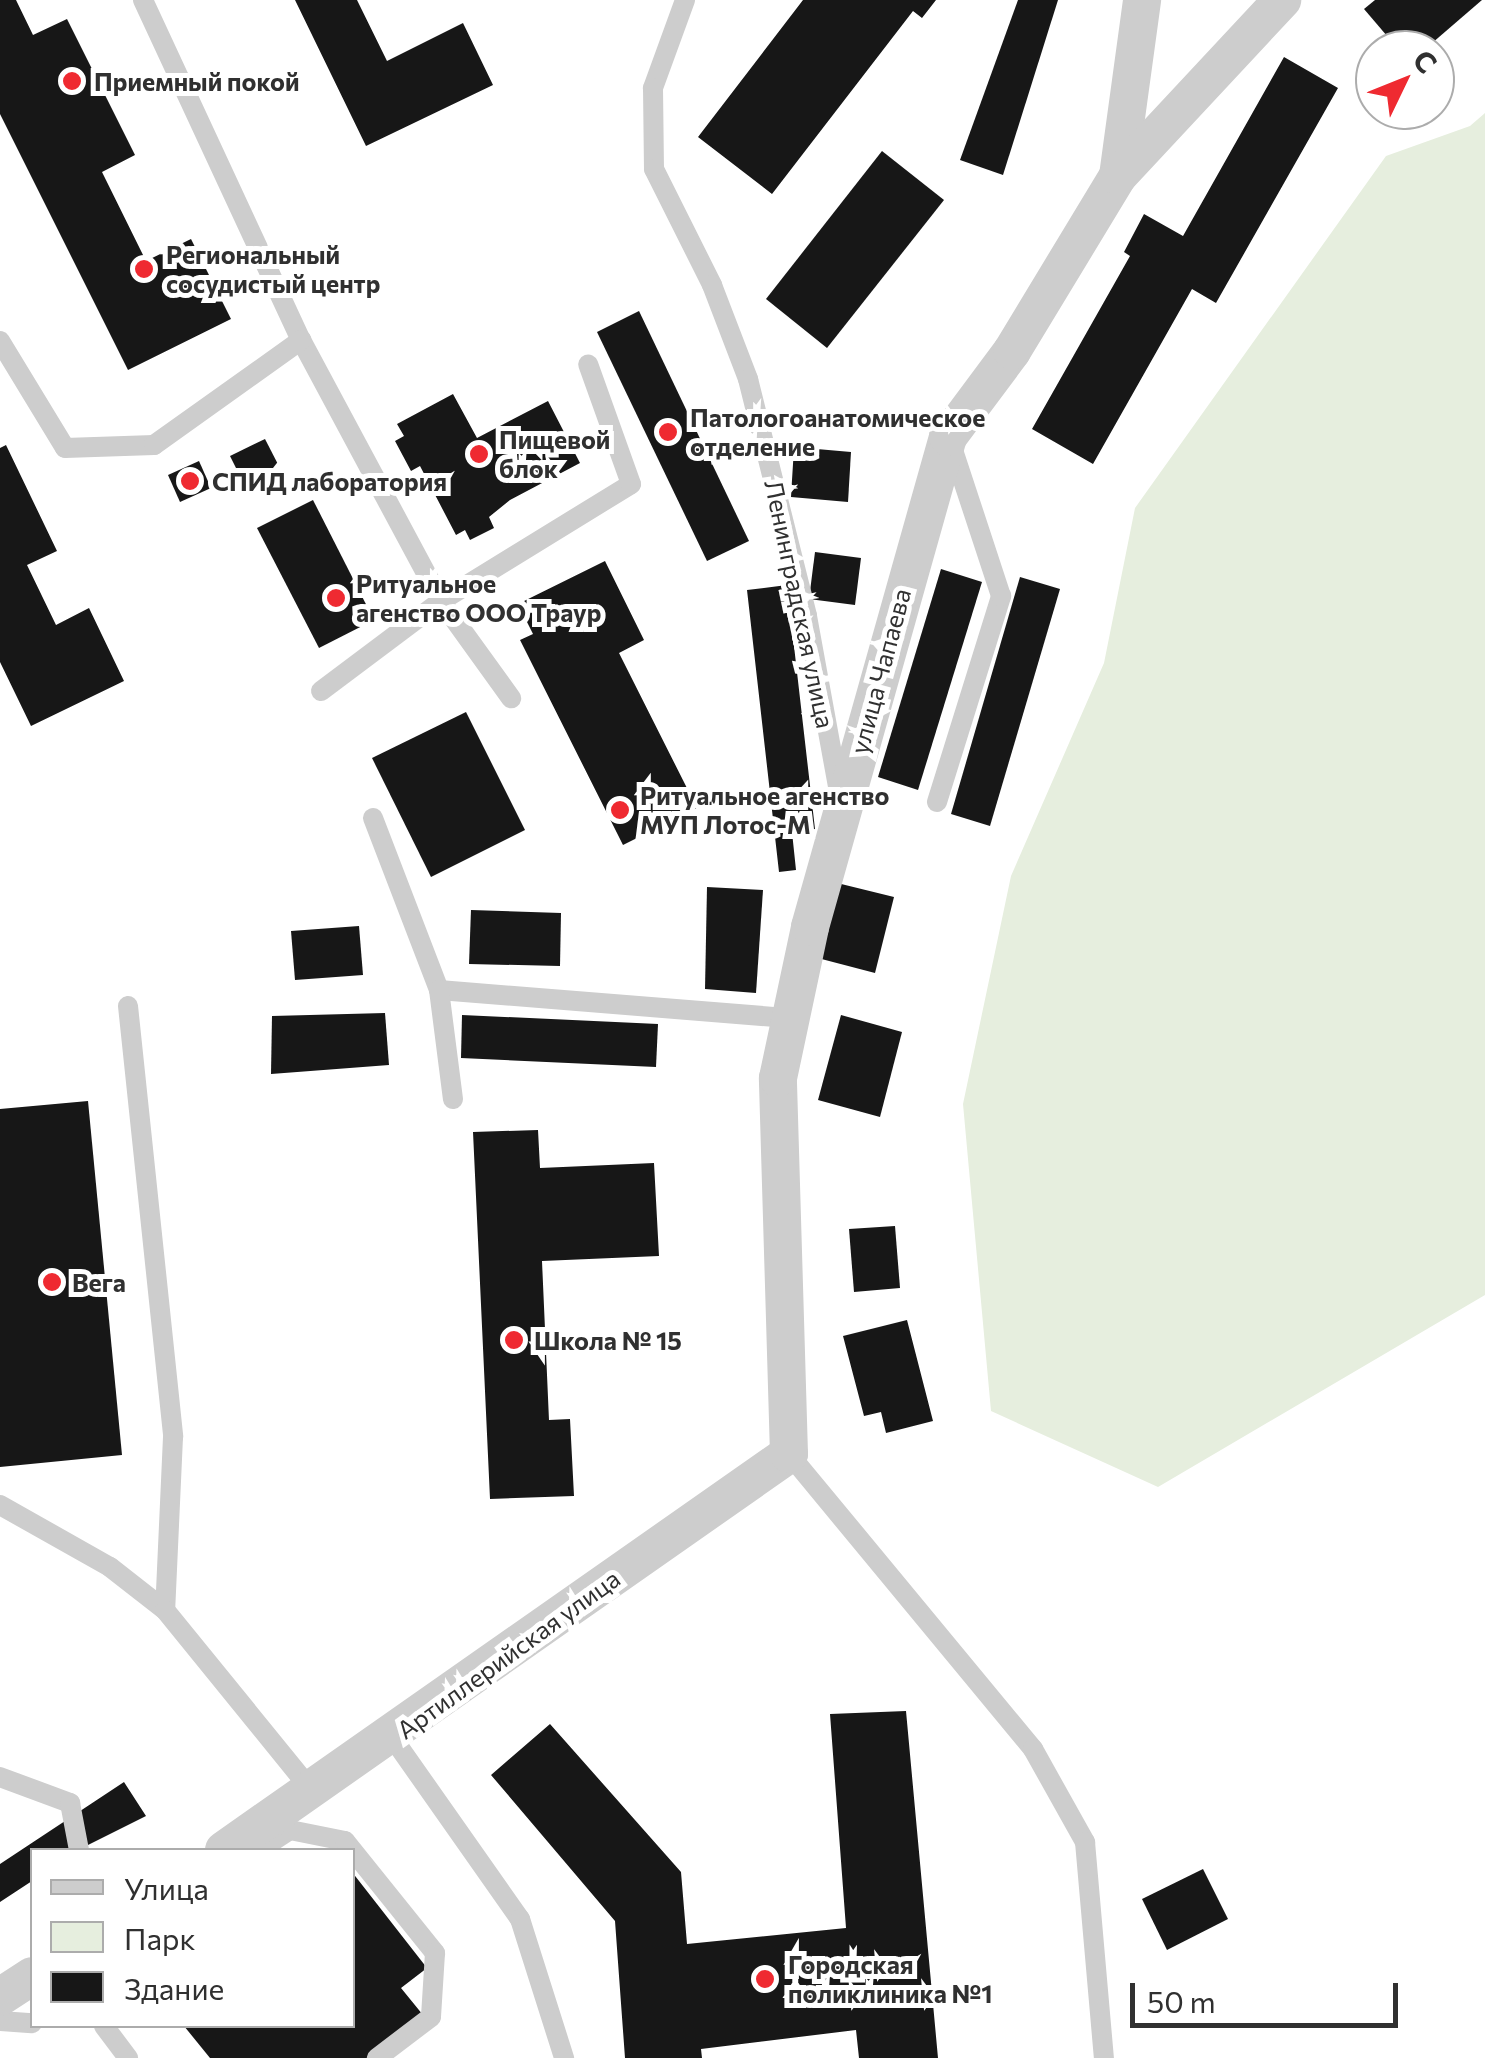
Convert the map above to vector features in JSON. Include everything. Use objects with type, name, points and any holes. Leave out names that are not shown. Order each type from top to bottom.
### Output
[{"type":"street","points":[[1118,176],[1142,0]]},
{"type":"street","name":"улица Чапаева","points":[[789,1454],[775,1126],[790,1018],[948,437],[1012,351],[1118,176],[1282,0]]},
{"type":"street","name":"Артиллерийская улица","points":[[227,1848],[392,1737],[789,1454]]},
{"type":"street","points":[[0,1997],[30,1977]]},
{"type":"lane","points":[[142,0],[300,340],[441,601],[511,698]]},
{"type":"lane","name":"Ленинградская улица","points":[[685,0],[652,88],[654,169],[712,284],[748,379],[808,616],[843,815]]},
{"type":"lane","points":[[0,341],[65,448],[154,445],[300,340]]},
{"type":"lane","points":[[321,691],[441,601],[631,484],[588,364]]},
{"type":"lane","points":[[937,802],[1001,596],[948,437]]},
{"type":"lane","points":[[372,818],[439,990],[453,1099]]},
{"type":"lane","points":[[439,990],[790,1018]]},
{"type":"lane","points":[[128,1006],[173,1438],[165,1610]]},
{"type":"lane","points":[[789,1454],[1032,1748],[1085,1842],[1104,2058]]},
{"type":"lane","points":[[0,1506],[110,1567],[165,1610],[313,1792]]},
{"type":"lane","points":[[392,1737],[520,1919],[564,2058]]},
{"type":"lane","points":[[0,1778],[70,1803],[79,1848]]},
{"type":"lane","points":[[263,1848],[290,1830],[345,1841],[351,1848]]},
{"type":"lane","points":[[355,1853],[435,1953],[431,2017],[377,2058]]},
{"type":"lane","points":[[0,2021],[30,2023]]},
{"type":"lane","points":[[106,2028],[128,2058]]},
{"type":"green space","points":[[1485,113],[1485,1295],[1158,1487],[991,1411],[963,1104],[1011,876],[1104,663],[1135,508],[1386,156],[1470,126]]},
{"type":"building","points":[[0,0],[16,0],[33,35],[67,19],[135,155],[102,172],[146,261],[191,239],[231,319],[128,370],[0,114]]},
{"type":"building","points":[[295,0],[357,0],[387,61],[463,23],[493,85],[366,146]]},
{"type":"building","points":[[803,0],[936,0],[922,18],[913,11],[772,194],[698,137]]},
{"type":"building","points":[[1018,0],[1058,0],[1003,175],[960,160]]},
{"type":"building","points":[[1375,0],[1482,0],[1447,30],[1382,30],[1364,9]]},
{"type":"building","points":[[1284,57],[1338,88],[1216,303],[1192,289],[1093,464],[1032,429],[1130,256],[1124,252],[1144,214],[1183,236]]},
{"type":"building","points":[[882,151],[944,200],[827,348],[766,299]]},
{"type":"building","points":[[639,311],[749,541],[707,561],[597,332]]},
{"type":"building","points":[[453,394],[477,438],[548,401],[580,463],[510,500],[489,517],[494,528],[470,540],[465,530],[456,535],[420,466],[411,471],[395,441],[404,436],[397,424]]},
{"type":"building","points":[[265,439],[284,476],[249,494],[230,456]]},
{"type":"building","points":[[6,445],[57,551],[27,565],[56,625],[89,608],[124,681],[31,726],[0,662],[0,448]]},
{"type":"building","points":[[794,447],[851,452],[848,502],[791,497]]},
{"type":"building","points":[[199,461],[211,488],[180,502],[168,475]]},
{"type":"building","points":[[313,500],[374,620],[319,648],[257,528]]},
{"type":"building","points":[[815,552],[861,558],[855,605],[809,599]]},
{"type":"building","points":[[605,561],[644,640],[619,653],[697,808],[623,845],[520,640],[533,634],[518,604]]},
{"type":"building","points":[[941,569],[982,582],[918,790],[878,777]]},
{"type":"building","points":[[1020,577],[1060,589],[990,826],[951,814]]},
{"type":"building","points":[[787,585],[815,829],[792,832],[796,870],[779,872],[747,590]]},
{"type":"building","points":[[466,712],[525,830],[431,877],[372,758]]},
{"type":"building","points":[[829,881],[894,897],[875,973],[810,956]]},
{"type":"building","points":[[707,887],[763,890],[756,993],[705,989]]},
{"type":"building","points":[[471,910],[561,913],[560,966],[469,964]]},
{"type":"building","points":[[359,926],[363,975],[295,980],[291,931]]},
{"type":"building","points":[[385,1013],[389,1065],[271,1074],[272,1016]]},
{"type":"building","points":[[462,1015],[658,1024],[656,1067],[461,1058]]},
{"type":"building","points":[[841,1015],[902,1032],[880,1117],[818,1100]]},
{"type":"building","name":"Вега","points":[[88,1101],[122,1455],[0,1467],[0,1109]]},
{"type":"building","name":"Школа № 15","points":[[538,1130],[540,1168],[654,1163],[659,1256],[542,1261],[549,1420],[570,1419],[574,1496],[490,1499],[473,1132]]},
{"type":"building","points":[[895,1226],[900,1288],[854,1292],[849,1229]]},
{"type":"building","points":[[907,1320],[933,1421],[886,1433],[881,1412],[864,1416],[843,1336]]},
{"type":"building","points":[[906,1711],[938,2058],[859,2058],[856,2030],[701,2049],[702,2058],[625,2058],[615,1921],[491,1775],[550,1724],[681,1872],[687,1944],[846,1928],[830,1714]]},
{"type":"building","points":[[124,1782],[146,1816],[82,1848],[30,1848],[30,1882],[0,1902],[0,1864]]},
{"type":"building","points":[[1203,1869],[1228,1919],[1167,1950],[1142,1899]]},
{"type":"building","points":[[355,1876],[427,1968],[401,1988],[423,2015],[368,2058],[210,2058],[186,2028],[355,2028]]},
{"type":"place","name":"Приемный покой","points":[[72,81]]},
{"type":"place","name":"Региональный сосудистый центр","points":[[144,269]]},
{"type":"place","name":"Патологоанатомическое отделение","points":[[668,432]]},
{"type":"place","name":"Пищевой блок","points":[[479,454]]},
{"type":"place","name":"СПИД лаборатория","points":[[190,481]]},
{"type":"place","name":"Ритуальное агенство ООО Траур","points":[[336,598]]},
{"type":"place","name":"Ритуальное агенство МУП Лотос-М","points":[[620,810]]},
{"type":"place","name":"Вега","points":[[52,1282]]},
{"type":"place","name":"Школа № 15","points":[[514,1340]]},
{"type":"place","name":"Городская поликлиника №1","points":[[765,1979]]}]
